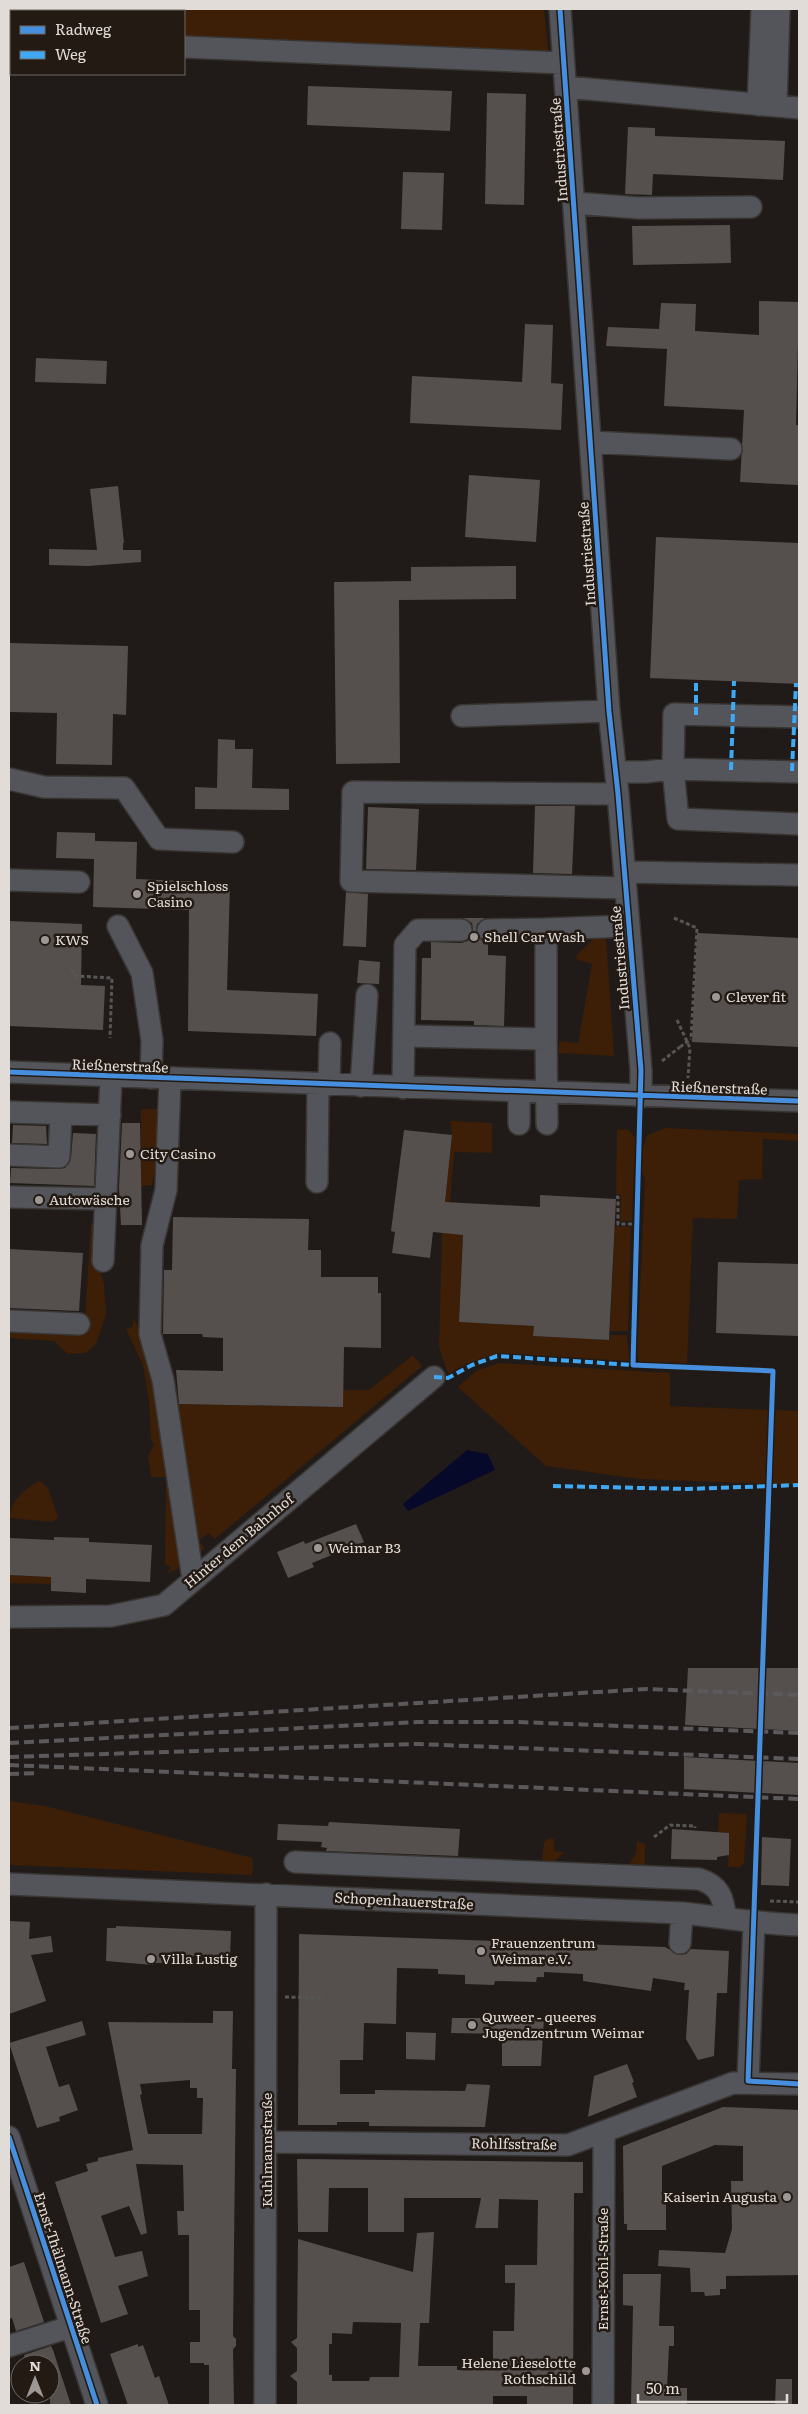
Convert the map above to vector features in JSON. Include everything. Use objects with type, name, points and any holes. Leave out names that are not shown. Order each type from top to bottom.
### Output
[{"type":"street","name":"Industriestraße","points":[[560,9],[609,711],[618,794],[641,1070],[641,1097]]},
{"type":"street","points":[[762,9],[767,106]]},
{"type":"street","points":[[767,106],[779,9]]},
{"type":"street","points":[[185,46],[564,63]]},
{"type":"street","points":[[566,88],[799,108]]},
{"type":"street","points":[[574,203],[639,208],[751,207]]},
{"type":"street","points":[[590,442],[731,449]]},
{"type":"street","points":[[462,716],[609,711]]},
{"type":"street","points":[[799,717],[674,714],[673,769],[678,819],[799,824]]},
{"type":"street","points":[[616,772],[645,772],[673,769],[799,772]]},
{"type":"street","points":[[9,779],[44,787],[124,788],[160,840],[233,842]]},
{"type":"street","points":[[618,794],[353,792],[351,881],[625,880],[799,875]]},
{"type":"street","points":[[9,880],[79,882]]},
{"type":"street","points":[[118,926],[142,973],[160,1079],[166,1190],[152,1245],[150,1334],[163,1380],[193,1580]]},
{"type":"street","points":[[488,930],[628,926]]},
{"type":"street","points":[[546,929],[547,1124]]},
{"type":"street","points":[[403,1088],[405,945],[418,930],[461,930]]},
{"type":"street","points":[[361,1086],[367,995]]},
{"type":"street","points":[[405,1036],[546,1040]]},
{"type":"street","points":[[317,1182],[323,1085],[330,1043]]},
{"type":"street","name":"Rießnerstraße","points":[[9,1072],[799,1102]]},
{"type":"street","points":[[103,1261],[111,1076]]},
{"type":"street","points":[[519,1092],[519,1124]]},
{"type":"street","points":[[9,1112],[110,1115]]},
{"type":"street","points":[[9,1155],[59,1157],[61,1114]]},
{"type":"street","points":[[9,1197],[106,1199]]},
{"type":"street","points":[[9,1321],[79,1324]]},
{"type":"street","name":"Hinter dem Bahnhof","points":[[9,1617],[120,1614],[164,1605],[434,1376]]},
{"type":"street","points":[[295,1862],[699,1879],[708,1882],[721,1894],[724,1902],[724,1917]]},
{"type":"street","name":"Schopenhauerstraße","points":[[9,1884],[682,1913],[724,1917],[754,1923],[799,1925]]},
{"type":"street","name":"Kuhlmannstraße","points":[[265,2405],[266,1894]]},
{"type":"street","points":[[680,1943],[682,1913]]},
{"type":"street","points":[[748,2082],[754,1923]]},
{"type":"street","name":"Rohlfsstraße","points":[[267,2142],[568,2145],[604,2133],[715,2088],[733,2083],[799,2084]]},
{"type":"street","name":"Ernst-Kohl-Straße","points":[[603,2405],[604,2133]]},
{"type":"street","name":"Ernst-Thälmann-Straße","points":[[9,2137],[96,2405]]},
{"type":"street","points":[[9,2346],[70,2328]]},
{"type":"path","points":[[662,1061],[691,1039],[696,928],[674,918]]},
{"type":"path","points":[[71,969],[76,976],[112,978],[110,1038]]},
{"type":"path","points":[[677,1020],[690,1048],[688,1078]]},
{"type":"path","points":[[641,1097],[633,1365],[773,1370]]},
{"type":"path","points":[[616,1197],[618,1197],[618,1224],[637,1224]]},
{"type":"path","points":[[754,1923],[756,1812]]},
{"type":"path","points":[[654,1837],[670,1825],[695,1826],[695,1828]]},
{"type":"path","points":[[754,1900],[799,1902]]},
{"type":"path","points":[[267,1996],[320,1998],[320,1994]]},
{"type":"shaded area","points":[[9,9],[544,9],[548,51],[185,36],[185,10],[10,10],[9,29]]},
{"type":"shaded area","points":[[598,935],[606,937],[614,1056],[558,1053],[560,1041],[578,1043],[592,964],[576,959],[577,955]]},
{"type":"shaded area","points":[[141,1109],[157,1109],[158,1157],[152,1185],[141,1186]]},
{"type":"shaded area","points":[[450,1121],[492,1123],[492,1153],[454,1152],[450,1202],[464,1203],[459,1322],[534,1326],[533,1336],[609,1340],[610,1335],[627,1335],[629,1361],[498,1353],[468,1363],[448,1374],[439,1347],[442,1233],[452,1135]]},
{"type":"shaded area","points":[[665,1128],[799,1134],[799,1141],[763,1139],[762,1179],[739,1180],[737,1219],[693,1218],[687,1364],[643,1362],[639,1361],[637,1356],[645,1180],[642,1158],[648,1135]]},
{"type":"shaded area","points":[[617,1129],[629,1130],[635,1138],[632,1221],[620,1221],[621,1195],[616,1194]]},
{"type":"shaded area","points":[[91,1223],[100,1224],[98,1263],[104,1284],[106,1314],[96,1344],[86,1353],[68,1354],[54,1341],[9,1338],[9,1332],[84,1335]]},
{"type":"shaded area","points":[[615,1226],[631,1227],[628,1331],[610,1331]]},
{"type":"shaded area","points":[[134,1318],[154,1364],[184,1565],[167,1574],[171,1567],[165,1564],[166,1477],[151,1477],[148,1456],[154,1445],[151,1439],[149,1400],[143,1365],[126,1329],[132,1327]]},
{"type":"shaded area","points":[[413,1355],[422,1366],[215,1539],[208,1533],[199,1541],[205,1548],[196,1556],[170,1391],[176,1391],[176,1404],[343,1407],[343,1390],[369,1390]]},
{"type":"shaded area","points":[[499,1363],[670,1373],[670,1406],[799,1411],[799,1485],[640,1479],[546,1466],[458,1387],[476,1371]]},
{"type":"shaded area","points":[[40,1481],[48,1488],[58,1517],[53,1522],[10,1518],[12,1507],[19,1496]]},
{"type":"shaded area","points":[[9,1575],[52,1577],[51,1584],[9,1583]]},
{"type":"shaded area","points":[[9,1801],[45,1806],[253,1858],[252,1875],[9,1865]]},
{"type":"shaded area","points":[[719,1813],[747,1814],[744,1863],[740,1867],[728,1867],[729,1833],[718,1832]]},
{"type":"shaded area","points":[[549,1838],[554,1839],[554,1851],[564,1852],[550,1867],[542,1859],[544,1842]]},
{"type":"shaded area","points":[[637,1841],[645,1844],[645,1867],[624,1871],[636,1854]]},
{"type":"water","points":[[467,1450],[488,1454],[495,1470],[408,1511],[403,1504]]},
{"type":"building","points":[[308,86],[452,91],[450,131],[307,125]]},
{"type":"building","points":[[487,93],[526,94],[524,205],[485,204]]},
{"type":"building","points":[[628,127],[655,128],[655,136],[785,141],[783,180],[653,174],[652,195],[625,194]]},
{"type":"building","points":[[403,172],[444,173],[442,230],[401,229]]},
{"type":"building","points":[[730,225],[731,263],[633,265],[632,226]]},
{"type":"building","points":[[759,301],[799,302],[796,425],[799,425],[798,485],[740,482],[744,410],[664,406],[667,349],[606,346],[608,327],[659,329],[661,303],[696,304],[695,331],[759,335]]},
{"type":"building","points":[[525,324],[553,325],[551,383],[563,384],[561,430],[410,423],[412,376],[522,382]]},
{"type":"building","points":[[36,358],[107,361],[106,384],[35,382]]},
{"type":"building","points":[[469,475],[540,480],[536,542],[465,537]]},
{"type":"building","points":[[118,486],[124,543],[123,550],[141,550],[141,562],[88,566],[49,565],[49,549],[97,550],[90,489]]},
{"type":"building","points":[[656,537],[799,543],[799,684],[650,678]]},
{"type":"building","points":[[516,566],[516,599],[399,600],[400,763],[336,764],[334,582],[411,581],[411,567]]},
{"type":"building","points":[[9,643],[128,646],[126,715],[113,714],[112,765],[56,764],[57,713],[9,712]]},
{"type":"building","points":[[218,739],[235,740],[235,749],[253,749],[252,788],[289,789],[289,810],[195,809],[195,787],[217,788]]},
{"type":"building","points":[[535,806],[575,806],[572,874],[533,873]]},
{"type":"building","points":[[368,807],[419,809],[416,870],[366,869]]},
{"type":"building","points":[[57,832],[95,833],[95,841],[137,842],[136,879],[230,883],[227,990],[318,994],[316,1036],[188,1031],[189,910],[93,907],[94,859],[56,858]]},
{"type":"building","points":[[346,892],[368,894],[366,947],[343,946]]},
{"type":"building","points":[[463,918],[485,918],[477,924],[476,931],[482,941],[488,942],[488,955],[506,956],[504,1026],[474,1025],[474,1021],[421,1020],[422,958],[431,958],[431,942],[461,943],[468,941],[473,930],[472,923]]},
{"type":"building","points":[[9,921],[82,924],[81,985],[105,986],[103,1030],[9,1026]]},
{"type":"building","points":[[697,933],[799,938],[799,1047],[692,1042]]},
{"type":"building","points":[[359,960],[380,962],[379,984],[357,983]]},
{"type":"building","name":"City Casino","points":[[122,1123],[140,1123],[142,1225],[121,1225],[119,1188]]},
{"type":"building","points":[[13,1125],[46,1126],[47,1144],[12,1143]]},
{"type":"building","points":[[404,1130],[452,1135],[445,1202],[540,1207],[540,1195],[616,1199],[609,1340],[533,1336],[534,1326],[459,1322],[463,1235],[433,1232],[430,1258],[392,1253],[395,1232],[391,1231]]},
{"type":"building","points":[[73,1133],[96,1134],[94,1186],[10,1183],[11,1168],[65,1168],[71,1158]]},
{"type":"building","points":[[173,1217],[309,1219],[308,1250],[321,1250],[321,1277],[378,1277],[378,1293],[381,1293],[381,1348],[344,1347],[343,1407],[179,1404],[176,1370],[223,1371],[223,1338],[203,1337],[202,1334],[163,1334],[164,1270],[172,1270]]},
{"type":"building","points":[[9,1249],[83,1253],[79,1311],[9,1308]]},
{"type":"building","points":[[718,1262],[799,1264],[799,1336],[716,1333]]},
{"type":"building","name":"Weimar B3","points":[[356,1524],[364,1542],[312,1563],[314,1567],[288,1578],[277,1552],[304,1541],[305,1544]]},
{"type":"building","points":[[54,1537],[89,1538],[89,1542],[152,1545],[150,1582],[86,1579],[86,1593],[51,1591],[51,1577],[9,1575],[9,1538],[54,1540]]},
{"type":"building","points":[[688,1668],[799,1668],[799,1731],[685,1725]]},
{"type":"building","points":[[684,1757],[799,1763],[799,1795],[684,1789]]},
{"type":"building","points":[[329,1822],[460,1829],[458,1856],[326,1851],[327,1848],[321,1847],[322,1842],[277,1840],[278,1824],[328,1826]]},
{"type":"building","points":[[672,1829],[729,1833],[729,1855],[717,1857],[717,1860],[671,1859]]},
{"type":"building","points":[[762,1837],[791,1839],[789,1886],[761,1885]]},
{"type":"building","points":[[9,1921],[30,1922],[29,1939],[51,1936],[53,1952],[31,1955],[46,2001],[9,2014]]},
{"type":"building","points":[[116,1926],[231,1931],[230,1958],[168,1955],[167,1963],[153,1963],[153,1965],[106,1961],[107,1928],[116,1928]]},
{"type":"building","points":[[299,1934],[665,1947],[680,1955],[686,1954],[691,1949],[729,1951],[727,1993],[717,1993],[714,2056],[698,2060],[686,2039],[689,1990],[684,1990],[685,1983],[653,1978],[651,1991],[583,1981],[583,1974],[544,1972],[544,1977],[537,1977],[536,1982],[495,1981],[494,1985],[465,1984],[465,1975],[438,1974],[438,1969],[397,1968],[396,2024],[364,2023],[363,2060],[340,2060],[340,2094],[375,2094],[375,2090],[465,2091],[467,2084],[490,2085],[485,2127],[369,2126],[369,2122],[337,2122],[337,2125],[298,2125]]},
{"type":"building","points":[[213,2011],[233,2011],[232,2069],[236,2069],[233,2336],[236,2339],[236,2346],[233,2349],[234,2405],[209,2405],[209,2365],[190,2363],[190,2342],[200,2342],[200,2310],[189,2310],[189,2235],[178,2235],[177,2211],[184,2211],[183,2165],[136,2164],[147,2233],[141,2235],[129,2206],[101,2216],[115,2257],[142,2251],[148,2276],[118,2286],[128,2314],[101,2323],[55,2182],[88,2171],[86,2164],[98,2161],[98,2158],[133,2150],[108,2022],[213,2023]],"holes":[[[190,2080],[190,2088],[197,2088],[197,2098],[203,2098],[202,2134],[148,2134],[140,2095],[142,2094],[140,2084]]]},
{"type":"building","points":[[484,2014],[544,2019],[541,2066],[502,2066],[502,2034],[451,2033],[452,2018],[484,2018]]},
{"type":"building","points":[[82,2021],[86,2035],[46,2047],[59,2087],[69,2084],[78,2110],[59,2117],[60,2121],[37,2128],[9,2043]]},
{"type":"building","points":[[406,2032],[436,2033],[435,2060],[406,2059]]},
{"type":"building","points":[[627,2064],[637,2097],[588,2117],[594,2076]]},
{"type":"building","points":[[723,2107],[799,2110],[799,2275],[726,2276],[726,2289],[720,2289],[720,2295],[705,2296],[704,2292],[691,2292],[690,2268],[658,2266],[659,2250],[725,2253],[732,2229],[731,2181],[743,2181],[743,2146],[715,2145],[662,2166],[662,2204],[666,2204],[666,2230],[627,2230],[627,2224],[624,2224],[623,2146]]},
{"type":"building","points":[[297,2159],[583,2162],[583,2193],[574,2193],[573,2405],[527,2405],[527,2396],[493,2396],[493,2405],[297,2405],[297,2382],[290,2376],[297,2371],[297,2348],[291,2342],[297,2338],[298,2239],[413,2272],[417,2233],[434,2232],[429,2323],[420,2323],[418,2366],[457,2366],[457,2370],[493,2370],[493,2331],[514,2331],[515,2283],[505,2283],[505,2265],[537,2265],[538,2200],[499,2199],[498,2228],[475,2228],[481,2198],[404,2198],[404,2232],[368,2232],[368,2188],[329,2188],[328,2232],[298,2232]],"holes":[[[353,2322],[401,2323],[399,2377],[370,2377],[369,2381],[332,2381],[332,2375],[329,2375],[329,2344],[332,2344],[332,2333],[352,2334]]]},
{"type":"building","points":[[24,2262],[44,2322],[16,2331],[12,2318],[9,2319],[9,2267]]},
{"type":"building","points":[[623,2274],[661,2274],[659,2326],[674,2326],[674,2346],[669,2346],[667,2388],[687,2388],[687,2405],[631,2405],[633,2306],[623,2305]]},
{"type":"building","points":[[138,2344],[138,2347],[143,2345],[155,2378],[159,2376],[169,2405],[128,2405],[110,2354]]},
{"type":"building","points":[[51,2346],[54,2354],[27,2354]]},
{"type":"building","points":[[60,2371],[71,2405],[50,2405],[60,2404]]},
{"type":"building","points":[[776,2379],[792,2379],[792,2405],[775,2405]]},
{"type":"railway","points":[[9,1728],[647,1689],[799,1695]]},
{"type":"railway","points":[[9,1743],[418,1722],[518,1722],[799,1733]]},
{"type":"railway","points":[[9,1757],[417,1744],[799,1759]]},
{"type":"railway","points":[[9,1765],[799,1799]]},
{"type":"railway","points":[[9,1774],[39,1773]]},
{"type":"marked path","points":[[696,680],[696,715]]},
{"type":"marked path","points":[[731,770],[734,681]]},
{"type":"marked path","points":[[792,771],[796,683]]},
{"type":"marked path","points":[[434,1377],[448,1378],[472,1365],[497,1356],[633,1365]]},
{"type":"marked path","points":[[553,1486],[687,1489],[799,1485]]},
{"type":"cycle path","points":[[560,9],[609,711],[618,794],[641,1070],[633,1365],[773,1371],[748,2081],[799,2084]]},
{"type":"cycle path","points":[[9,1072],[799,1101]]},
{"type":"cycle path","points":[[9,2137],[97,2405]]},
{"type":"place","name":"Spielschloss Casino","points":[[137,894]]},
{"type":"place","name":"Shell Car Wash","points":[[474,937]]},
{"type":"place","name":"KWS","points":[[45,940]]},
{"type":"place","name":"Clever fit","points":[[716,997]]},
{"type":"place","name":"City Casino","points":[[130,1154]]},
{"type":"place","name":"Autowäsche","points":[[39,1200]]},
{"type":"place","name":"Weimar B3","points":[[318,1548]]},
{"type":"place","name":"Frauenzentrum Weimar e.V.","points":[[481,1951]]},
{"type":"place","name":"Villa Lustig","points":[[151,1959]]},
{"type":"place","name":"Quweer - queeres Jugendzentrum Weimar","points":[[472,2025]]},
{"type":"place","name":"Kaiserin Augusta","points":[[787,2197]]},
{"type":"place","name":"Helene Lieselotte Rothschild","points":[[586,2371]]}]
